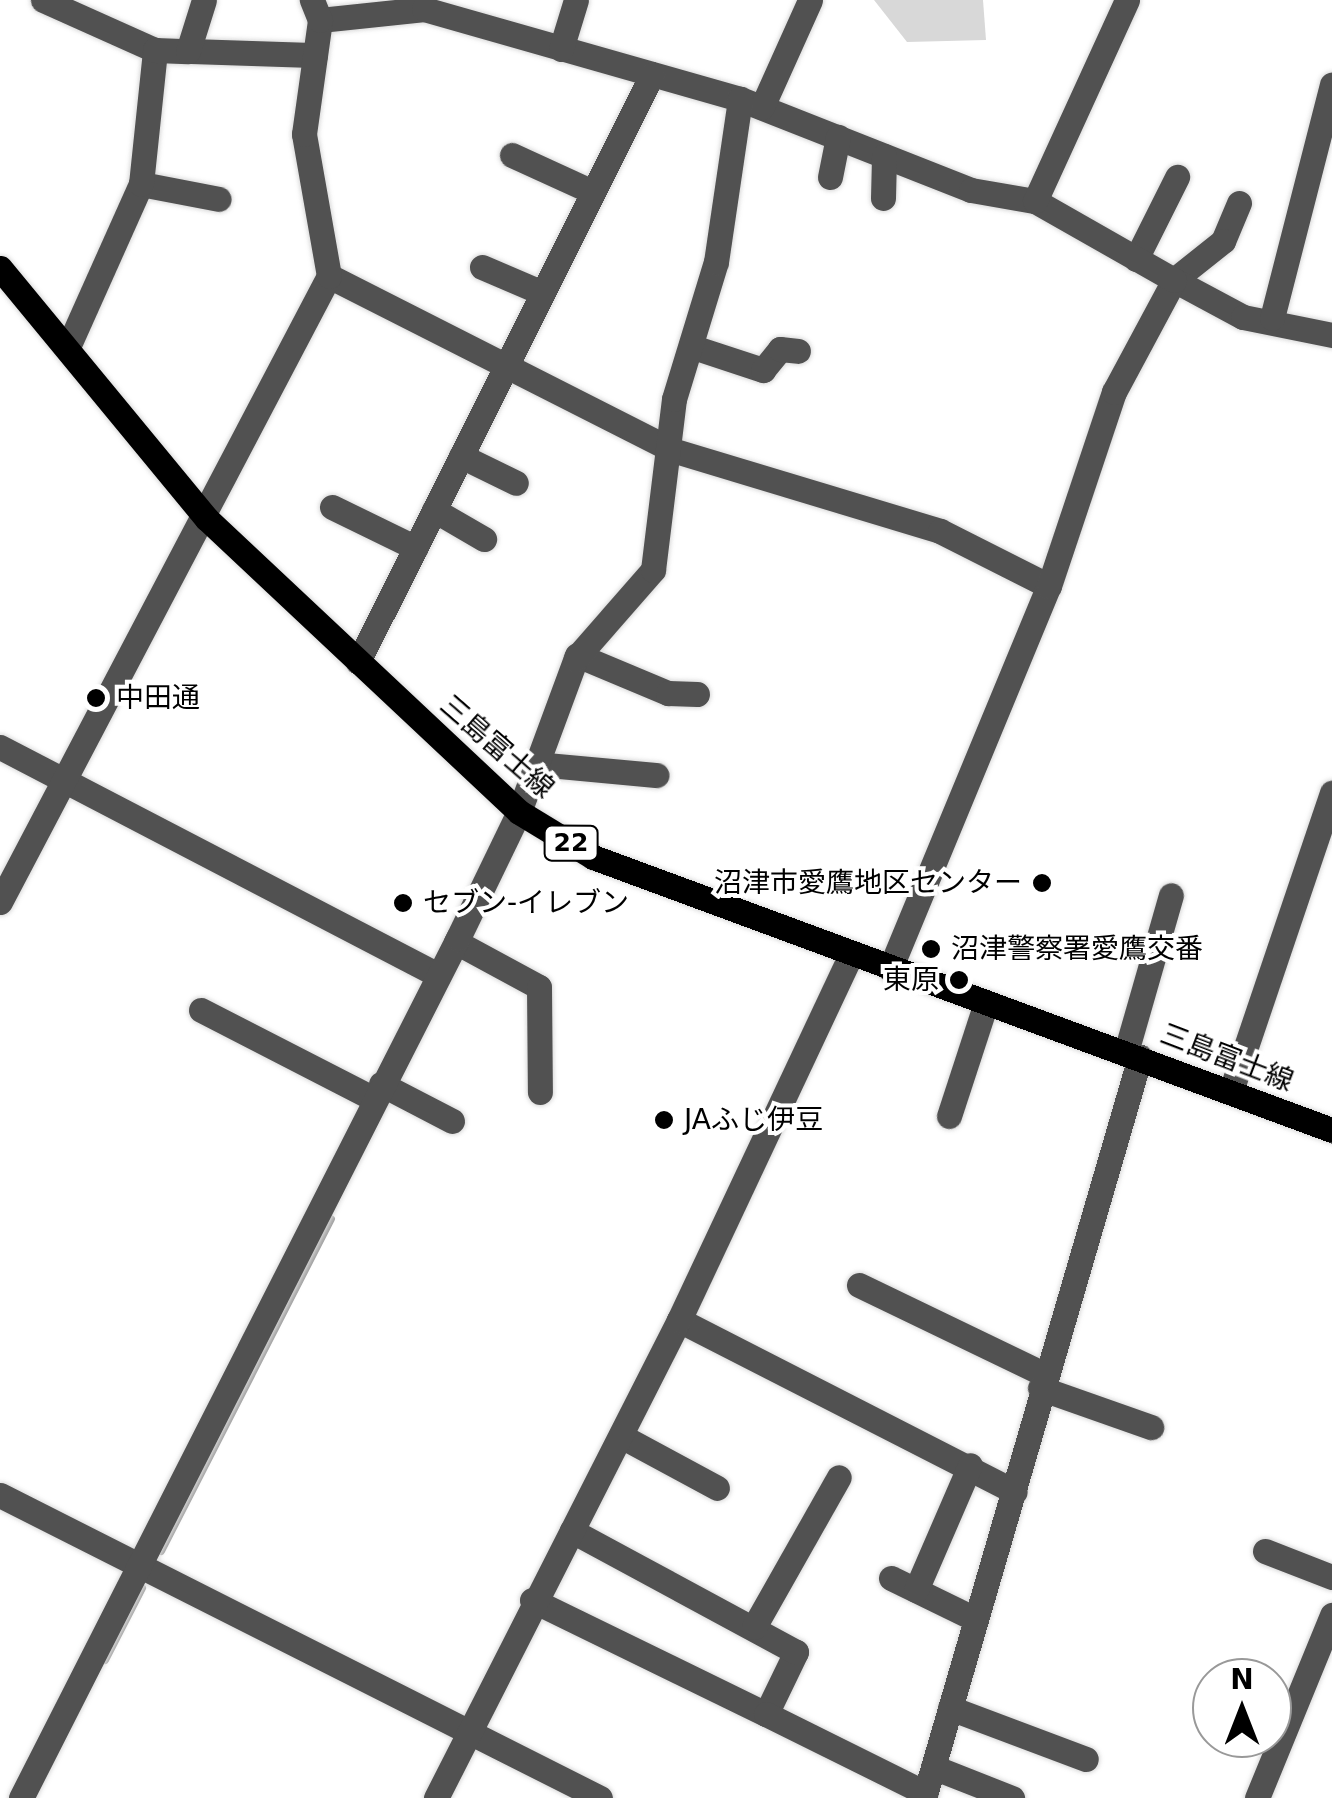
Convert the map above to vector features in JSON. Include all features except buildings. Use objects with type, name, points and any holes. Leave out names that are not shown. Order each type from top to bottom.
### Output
[{"type":"main road","name":"三島富士線","points":[[0,268],[207,519],[519,812],[593,857],[1332,1130]]},
{"type":"street","points":[[43,0],[155,50],[315,55]]},
{"type":"street","points":[[188,50],[204,0]]},
{"type":"street","points":[[561,49],[576,0]]},
{"type":"street","points":[[20,1798],[456,942],[519,812],[577,655],[652,570],[672,450],[674,399],[693,347],[751,103],[810,0]]},
{"type":"street","points":[[1035,201],[1127,0]]},
{"type":"street","points":[[0,902],[62,779],[207,519],[329,276],[304,134],[315,55],[316,10],[424,8],[751,103],[971,190],[1035,201],[1243,317],[1272,318],[1332,335]]},
{"type":"street","points":[[68,347],[140,184],[155,50]]},
{"type":"street","points":[[358,662],[652,75]]},
{"type":"street","points":[[1272,318],[1332,85]]},
{"type":"street","points":[[830,177],[838,137]]},
{"type":"street","points":[[512,155],[593,192]]},
{"type":"street","points":[[883,198],[884,156]]},
{"type":"street","points":[[1136,259],[1177,177]]},
{"type":"street","points":[[140,184],[219,200]]},
{"type":"street","points":[[890,968],[1049,586],[1114,392],[1174,280],[1223,241],[1239,203]]},
{"type":"street","points":[[482,266],[542,293]]},
{"type":"street","points":[[329,276],[672,450],[940,531],[1049,586]]},
{"type":"street","points":[[693,347],[762,370],[780,349],[798,351]]},
{"type":"street","points":[[461,456],[516,483]]},
{"type":"street","points":[[332,507],[416,548]]},
{"type":"street","points":[[434,510],[484,539]]},
{"type":"street","points":[[577,655],[668,693],[697,694]]},
{"type":"street","points":[[0,747],[438,975]]},
{"type":"street","points":[[536,764],[656,774]]},
{"type":"street","points":[[1231,1091],[1332,793]]},
{"type":"street","points":[[532,1600],[924,1796],[1016,1492],[1042,1381],[1133,1054],[1171,894]]},
{"type":"street","points":[[456,942],[539,987],[540,1092]]},
{"type":"street","points":[[436,1798],[532,1600],[572,1531],[679,1320],[851,954]]},
{"type":"street","points":[[949,1116],[986,1002]]},
{"type":"street","points":[[201,1010],[378,1092],[452,1121]]},
{"type":"street","points":[[859,1285],[1042,1381],[1151,1427]]},
{"type":"street","points":[[679,1320],[970,1465],[1016,1492]]},
{"type":"street","points":[[620,1436],[717,1488]]},
{"type":"street","points":[[916,1590],[970,1465]]},
{"type":"street","points":[[754,1627],[839,1476]]},
{"type":"street","points":[[0,1496],[600,1798]]},
{"type":"street","points":[[572,1531],[796,1652],[766,1714]]},
{"type":"street","points":[[1266,1551],[1332,1578]]},
{"type":"street","points":[[892,1578],[976,1619]]},
{"type":"street","points":[[1257,1798],[1332,1615]]},
{"type":"street","points":[[950,1708],[1086,1759]]},
{"type":"street","points":[[933,1766],[1012,1798]]},
{"type":"shaded area","points":[[874,0],[983,0],[986,40],[907,42]]},
{"type":"waterway","points":[[161,1551],[331,1219]]},
{"type":"waterway","points":[[105,1660],[142,1588]]},
{"type":"place","name":"中田通","points":[[96,698]]},
{"type":"place","name":"沼津市愛鷹地区センター","points":[[1042,883]]},
{"type":"place","name":"セブン-イレブン","points":[[403,903]]},
{"type":"place","name":"沼津警察署愛鷹交番","points":[[931,949]]},
{"type":"place","name":"東原","points":[[959,980]]},
{"type":"place","name":"JAふじ伊豆","points":[[664,1120]]}]
